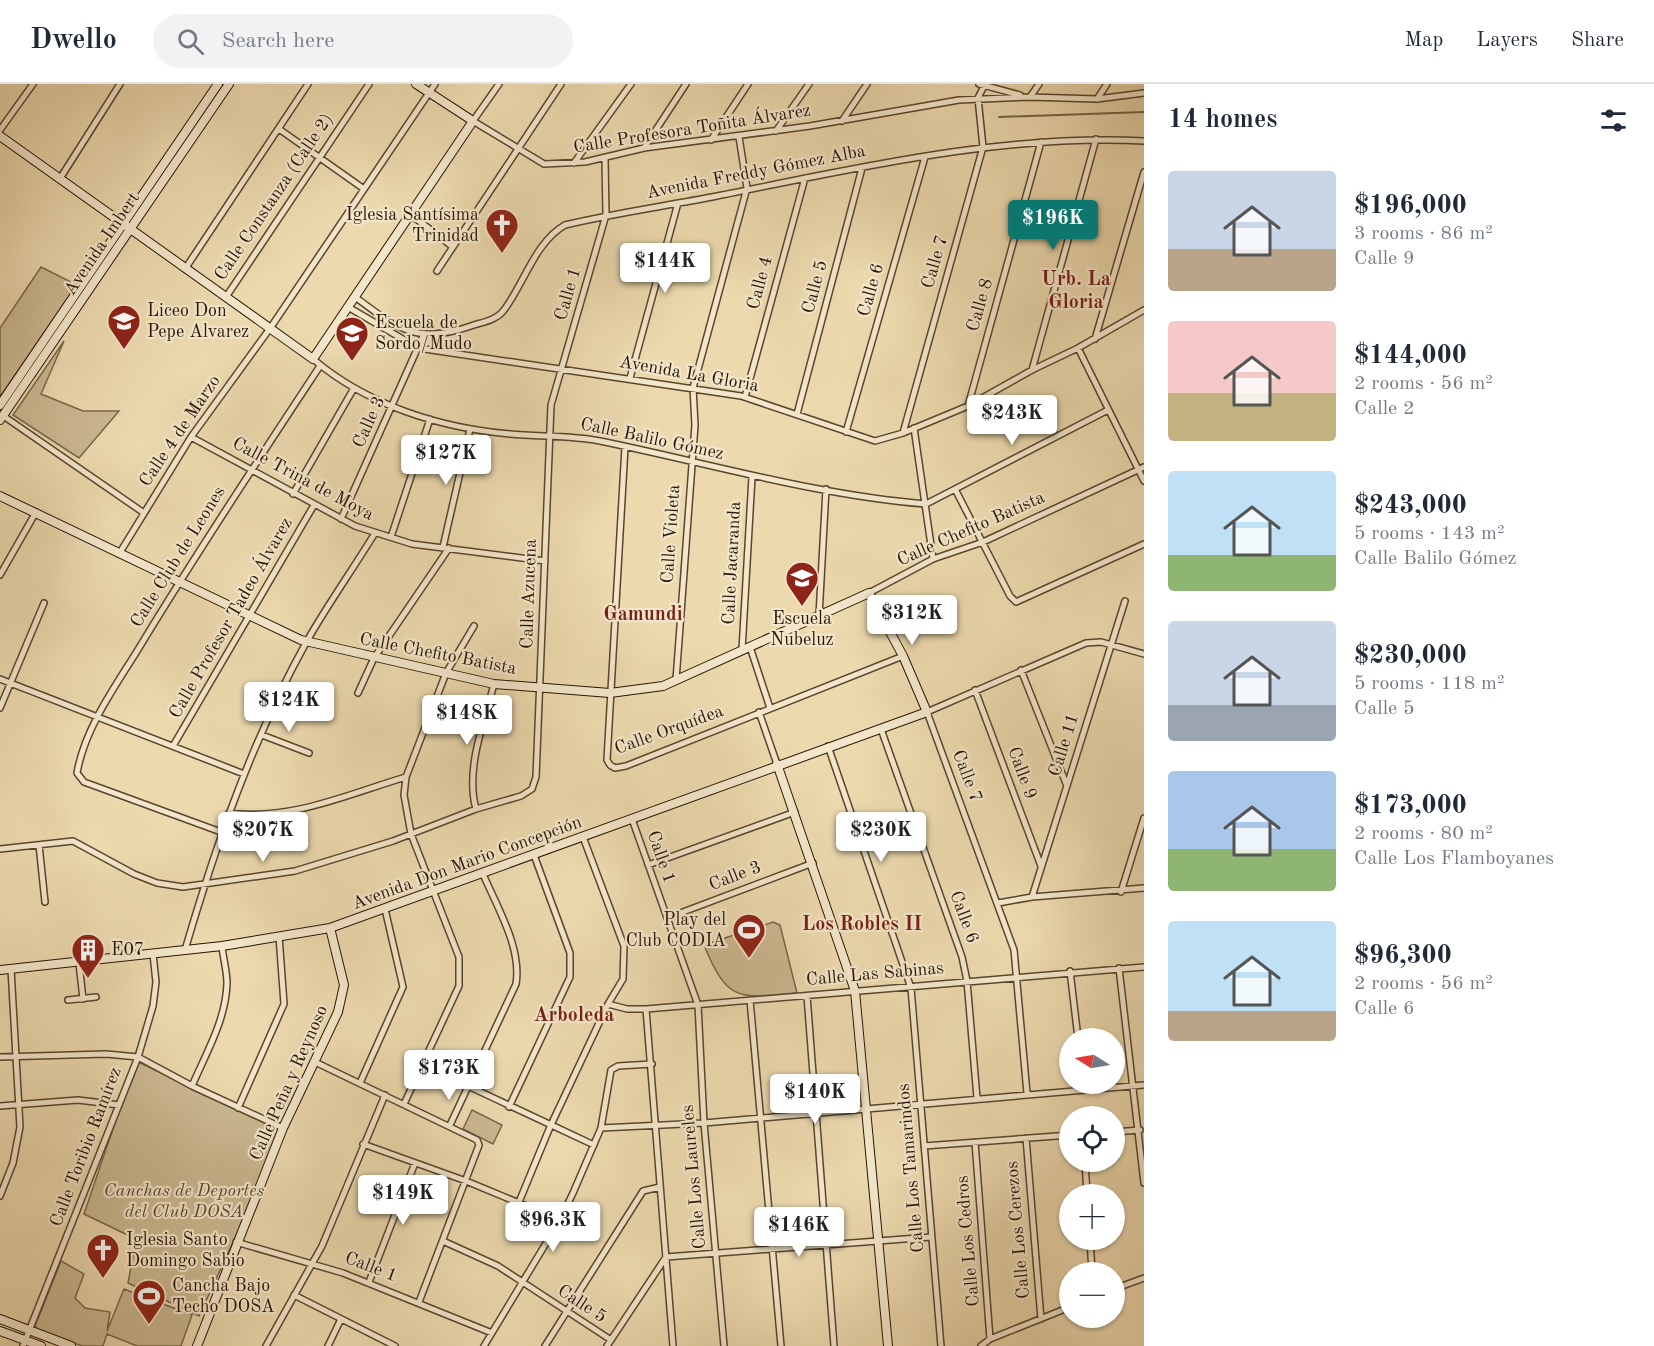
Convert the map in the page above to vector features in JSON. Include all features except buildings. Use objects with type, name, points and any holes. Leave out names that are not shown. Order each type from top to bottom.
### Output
[{"type":"street","points":[[0,130],[33,84]]},
{"type":"street","points":[[61,177],[120,84]]},
{"type":"street","name":"Avenida Imbert","points":[[0,405],[130,229],[194,128],[218,84]]},
{"type":"street","name":"Avenida Imbert","points":[[1,417],[123,223],[229,84]]},
{"type":"street","points":[[185,269],[308,84]]},
{"type":"street","name":"Calle Constanza (Calle 2)","points":[[226,297],[369,84]]},
{"type":"street","name":"Calle Profesora Toñita Álvarez","points":[[416,84],[544,164],[604,159],[644,148],[739,137],[978,98],[1030,97]]},
{"type":"street","name":"Calle 4 de Marzo","points":[[119,554],[191,437],[271,327],[435,84]]},
{"type":"street","points":[[313,359],[499,84]]},
{"type":"street","points":[[437,271],[561,84]]},
{"type":"street","points":[[574,163],[631,84]]},
{"type":"street","points":[[644,148],[686,84]]},
{"type":"street","points":[[711,140],[748,84]]},
{"type":"street","points":[[776,131],[809,84]]},
{"type":"street","points":[[842,121],[867,84]]},
{"type":"street","points":[[1030,97],[1039,84]]},
{"type":"street","points":[[1097,99],[1107,84]]},
{"type":"street","points":[[978,98],[982,85],[1030,97],[1097,99],[1144,93]]},
{"type":"street","name":"Calle 7","points":[[903,433],[983,147],[978,98]]},
{"type":"street","points":[[279,129],[364,189]]},
{"type":"street","name":"Calle Balilo Gómez","points":[[0,136],[61,177],[185,269],[271,327],[320,366],[354,388],[392,407],[470,429],[598,440],[752,477],[926,504]]},
{"type":"street","points":[[693,388],[747,188],[739,137]]},
{"type":"street","points":[[1032,370],[1096,139]]},
{"type":"street","name":"Avenida Freddy Gómez Alba","points":[[423,336],[449,334],[499,316],[549,236],[565,225],[747,188],[983,147],[1096,139],[1144,141]]},
{"type":"street","name":"Calle 8","points":[[968,406],[1041,142]]},
{"type":"street","name":"Calle 6","points":[[846,432],[925,157]]},
{"type":"street","name":"Calle 1","points":[[549,435],[551,405],[606,215],[604,159]]},
{"type":"street","name":"Calle 5","points":[[797,414],[862,168]]},
{"type":"street","points":[[1095,339],[1144,172]]},
{"type":"street","name":"Calle 4","points":[[745,397],[805,178]]},
{"type":"street","points":[[630,378],[678,202]]},
{"type":"street","points":[[410,214],[453,247]]},
{"type":"street","points":[[355,297],[390,323],[423,336]]},
{"type":"street","name":"Avenida La Gloria","points":[[348,307],[418,348],[745,397],[875,441],[903,433],[968,406],[1032,370],[1095,339],[1144,310]]},
{"type":"street","name":"Calle 3","points":[[341,519],[423,336]]},
{"type":"street","points":[[1078,348],[1108,410],[1141,468],[1144,481]]},
{"type":"street","name":"Calle Club de Leones","points":[[221,832],[84,782],[77,773],[98,717],[179,582],[320,366]]},
{"type":"street","points":[[293,494],[354,388]]},
{"type":"street","name":"Calle Violeta","points":[[676,680],[694,425],[693,388]]},
{"type":"street","points":[[926,504],[1108,410]]},
{"type":"street","points":[[1,417],[144,513]]},
{"type":"street","points":[[391,537],[430,419]]},
{"type":"street","points":[[914,428],[933,559]]},
{"type":"street","points":[[358,693],[374,658],[446,548],[470,429]]},
{"type":"street","name":"Calle Azucena","points":[[476,809],[521,796],[532,789],[536,777],[549,435]]},
{"type":"street","name":"Calle Trina de Moya","points":[[191,437],[314,505],[375,533],[412,544],[545,561]]},
{"type":"street","name":"Calle Orquídea","points":[[625,447],[610,693],[607,760],[609,765],[615,768],[903,656]]},
{"type":"street","name":"Calle Chefito Batista","points":[[0,496],[307,641],[494,684],[610,693],[663,686],[819,617],[933,559],[983,542],[1141,468]]},
{"type":"street","name":"Calle Jacaranda","points":[[742,650],[752,477]]},
{"type":"street","points":[[819,617],[826,489]]},
{"type":"street","points":[[955,489],[1010,596],[1017,602],[1144,544]]},
{"type":"street","name":"Calle Profesor Tadeo Álvarez","points":[[173,746],[314,505]]},
{"type":"street","points":[[0,575],[36,513]]},
{"type":"street","points":[[185,950],[221,832],[244,774],[307,641],[375,533]]},
{"type":"street","name":"Calle 7","points":[[869,593],[903,656],[927,712],[998,903],[1014,950],[1018,977]]},
{"type":"street","name":"Calle 11","points":[[1032,897],[1125,601]]},
{"type":"street","points":[[0,708],[44,603]]},
{"type":"street","points":[[404,1104],[459,986],[461,975],[459,957],[411,834],[404,795],[406,777],[446,673],[474,626]]},
{"type":"street","points":[[927,712],[1086,644],[1110,644],[1144,654]]},
{"type":"street","points":[[750,647],[770,708]]},
{"type":"street","points":[[1021,670],[1067,787]]},
{"type":"street","points":[[0,679],[244,774]]},
{"type":"street","points":[[0,849],[73,841],[126,870],[158,883],[183,887],[205,882],[295,871],[411,834],[476,809],[471,791],[474,770],[494,684]]},
{"type":"street","name":"Calle 9","points":[[975,690],[1041,867]]},
{"type":"street","points":[[759,712],[813,863],[855,991],[888,1346]]},
{"type":"street","name":"Avenida Don Mario Concepción","points":[[0,970],[222,946],[330,928],[927,712]]},
{"type":"street","name":"Calle 6","points":[[881,729],[962,957],[967,981]]},
{"type":"street","points":[[262,735],[309,753]]},
{"type":"street","points":[[828,746],[911,988]]},
{"type":"street","points":[[229,813],[279,814],[320,804],[406,777]]},
{"type":"street","points":[[648,865],[795,813]]},
{"type":"street","points":[[1120,892],[1144,818]]},
{"type":"street","name":"Calle 1","points":[[632,819],[698,1005]]},
{"type":"street","points":[[519,1202],[550,1126],[608,1004],[623,979],[624,946],[583,837]]},
{"type":"street","points":[[39,845],[45,902]]},
{"type":"street","points":[[509,1107],[555,1012],[570,977],[572,966],[570,953],[534,855]]},
{"type":"street","name":"Calle 3","points":[[667,918],[813,863]]},
{"type":"street","points":[[450,1125],[516,984],[518,974],[508,935],[483,874]]},
{"type":"street","points":[[998,903],[1032,897],[1120,892],[1144,888]]},
{"type":"street","points":[[360,1083],[403,987],[385,909]]},
{"type":"street","name":"Calle Peña y Reynoso","points":[[196,1346],[283,1128],[338,1012],[344,985],[330,928]]},
{"type":"street","points":[[238,1108],[284,1004],[279,936]]},
{"type":"street","points":[[192,1086],[219,1023],[225,1002],[227,981],[222,946]]},
{"type":"street","name":"Calle Toribio Ramírez","points":[[24,1343],[138,1057],[153,1006],[156,982],[153,954]]},
{"type":"street","points":[[79,963],[82,999]]},
{"type":"street","name":"Calle Las Sabinas","points":[[608,1004],[627,1009],[646,1009],[911,988],[1070,971],[1144,966]]},
{"type":"street","points":[[1119,968],[1142,1139],[1144,1183]]},
{"type":"street","points":[[0,1196],[18,1142],[11,969]]},
{"type":"street","points":[[1070,971],[1077,1028]]},
{"type":"street","points":[[1018,977],[1027,1093]]},
{"type":"street","points":[[967,981],[976,1098]]},
{"type":"street","name":"Calle Los Tamarindos","points":[[911,988],[941,1346]]},
{"type":"street","points":[[807,996],[834,1346]]},
{"type":"street","points":[[68,1000],[96,997]]},
{"type":"street","points":[[750,1000],[781,1346]]},
{"type":"street","name":"Calle Los Laureles","points":[[698,1005],[704,1123],[724,1346]]},
{"type":"street","points":[[646,1009],[657,1127],[672,1344]]},
{"type":"street","points":[[0,1057],[106,1054],[138,1057],[192,1086],[283,1128]]},
{"type":"street","points":[[315,1062],[450,1125],[477,1140],[479,1145],[419,1302]]},
{"type":"street","points":[[484,1346],[560,1220],[601,1128],[611,1070],[618,1066],[652,1064]]},
{"type":"street","points":[[1125,1086],[1144,1084]]},
{"type":"street","points":[[468,1086],[594,1145]]},
{"type":"street","points":[[601,1128],[657,1127],[921,1104],[1059,1089]]},
{"type":"street","points":[[266,1346],[314,1262],[385,1095]]},
{"type":"street","points":[[0,1106],[78,1100],[119,1105]]},
{"type":"street","points":[[1125,1131],[1140,1130]]},
{"type":"street","points":[[924,1146],[1059,1136]]},
{"type":"street","name":"Calle Los Cerezos","points":[[1026,1138],[1041,1319]]},
{"type":"street","name":"Calle Los Cedros","points":[[975,1142],[990,1339]]},
{"type":"street","points":[[363,1144],[466,1181],[560,1220]]},
{"type":"street","points":[[369,1282],[415,1162]]},
{"type":"street","points":[[545,1346],[643,1191],[660,1187]]},
{"type":"street","points":[[666,1257],[931,1238]]},
{"type":"street","name":"Calle 5","points":[[443,1241],[498,1266],[609,1343]]},
{"type":"street","name":"Calle 1","points":[[236,1242],[314,1262],[369,1282],[492,1333]]},
{"type":"street","points":[[609,1343],[666,1257]]},
{"type":"street","points":[[1125,1285],[1144,1278]]},
{"type":"street","points":[[294,1294],[395,1346]]},
{"type":"street","points":[[981,1346],[990,1339],[1059,1312]]},
{"type":"street","points":[[0,1319],[71,1346]]},
{"type":"street","points":[[328,1346],[341,1319]]},
{"type":"street","points":[[0,1330],[24,1343],[41,1346]]},
{"type":"green space","points":[[190,129],[195,132],[131,225],[127,222]]},
{"type":"green space","points":[[123,227],[127,230],[48,346],[43,343]]},
{"type":"green space","points":[[41,267],[77,285],[0,397],[0,328]]},
{"type":"green space","points":[[64,341],[41,394],[83,411],[119,411],[79,458],[13,415]]},
{"type":"green space","name":"Play del Club CODIA","points":[[773,922],[780,925],[797,993],[749,996],[738,993],[721,978],[704,945]]},
{"type":"green space","name":"Canchas de Deportes del Club DOSA","points":[[136,1061],[279,1128],[265,1173],[199,1316],[128,1283],[136,1239],[84,1214]]},
{"type":"green space","points":[[472,1110],[502,1125],[493,1144],[463,1129]]},
{"type":"green space","points":[[61,1261],[84,1274],[75,1298],[85,1308],[110,1312],[107,1331],[124,1289],[192,1315],[181,1346],[137,1346],[107,1334],[103,1346],[82,1346],[37,1329],[35,1326]]},
{"type":"waterway","points":[[999,117],[1144,112]]},
{"type":"place","name":"Iglesia Santísima Trinidad","points":[[502,254]]},
{"type":"place","name":"Liceo Don Pepe Alvarez","points":[[124,350]]},
{"type":"place","name":"Escuela de Sordo/Mudo","points":[[352,362]]},
{"type":"place","name":"Escuela Nubeluz","points":[[802,607]]},
{"type":"place","name":"Play del Club CODIA","points":[[749,959]]},
{"type":"place","name":"E07","points":[[88,979]]},
{"type":"place","name":"Iglesia Santo Domingo Sabio","points":[[103,1279]]},
{"type":"place","name":"Cancha Bajo Techo DOSA","points":[[149,1325]]},
{"type":"district","name":"Urb. La Gloria","points":[[1076,292]]},
{"type":"district","name":"Gamundi","points":[[643,615]]},
{"type":"district","name":"Los Robles II","points":[[862,925]]},
{"type":"district","name":"Arboleda","points":[[574,1016]]}]
